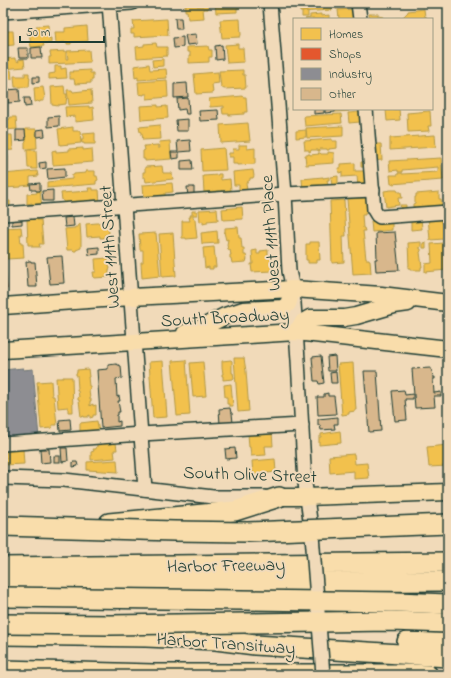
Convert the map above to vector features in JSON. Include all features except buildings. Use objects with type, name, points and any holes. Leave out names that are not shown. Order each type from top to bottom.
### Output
[{"type":"highway","points":[[3,533],[235,511],[279,497]]},
{"type":"highway","points":[[3,526],[248,532],[448,524]]},
{"type":"highway","name":"Harbor Freeway","points":[[3,567],[448,562]]},
{"type":"highway","points":[[3,584],[448,581]]},
{"type":"highway","points":[[3,597],[448,604]]},
{"type":"highway","points":[[3,624],[118,625],[391,621],[448,623]]},
{"type":"highway","name":"Harbor Transitway","points":[[3,636],[146,637],[216,640],[255,645],[448,657]]},
{"type":"highway","points":[[216,640],[448,643]]},
{"type":"highway","points":[[3,670],[154,675],[428,675]]},
{"type":"main road","name":"South Broadway","points":[[3,306],[131,297],[293,289],[381,295],[448,302]]},
{"type":"main road","points":[[165,340],[199,329],[225,316],[243,310],[283,308],[288,304],[293,289]]},
{"type":"main road","points":[[296,332],[303,322],[310,318],[344,318],[394,305],[432,301]]},
{"type":"main road","name":"South Broadway","points":[[3,350],[296,332],[448,348]]},
{"type":"main road","name":"South Olive Street","points":[[279,497],[448,492]]},
{"type":"street","points":[[3,12],[132,3]]},
{"type":"street","name":"West 111th Place","points":[[270,3],[285,194],[289,277],[293,289],[306,497],[312,535],[323,675]]},
{"type":"street","points":[[358,3],[360,18]]},
{"type":"street","name":"West 111th Street","points":[[109,4],[145,489]]},
{"type":"street","points":[[366,110],[374,210],[377,215],[448,212]]},
{"type":"street","points":[[3,214],[285,194],[373,190]]},
{"type":"street","points":[[3,444],[141,434],[302,425]]},
{"type":"street","name":"South Olive Street","points":[[3,478],[64,480],[213,497],[279,497]]}]
